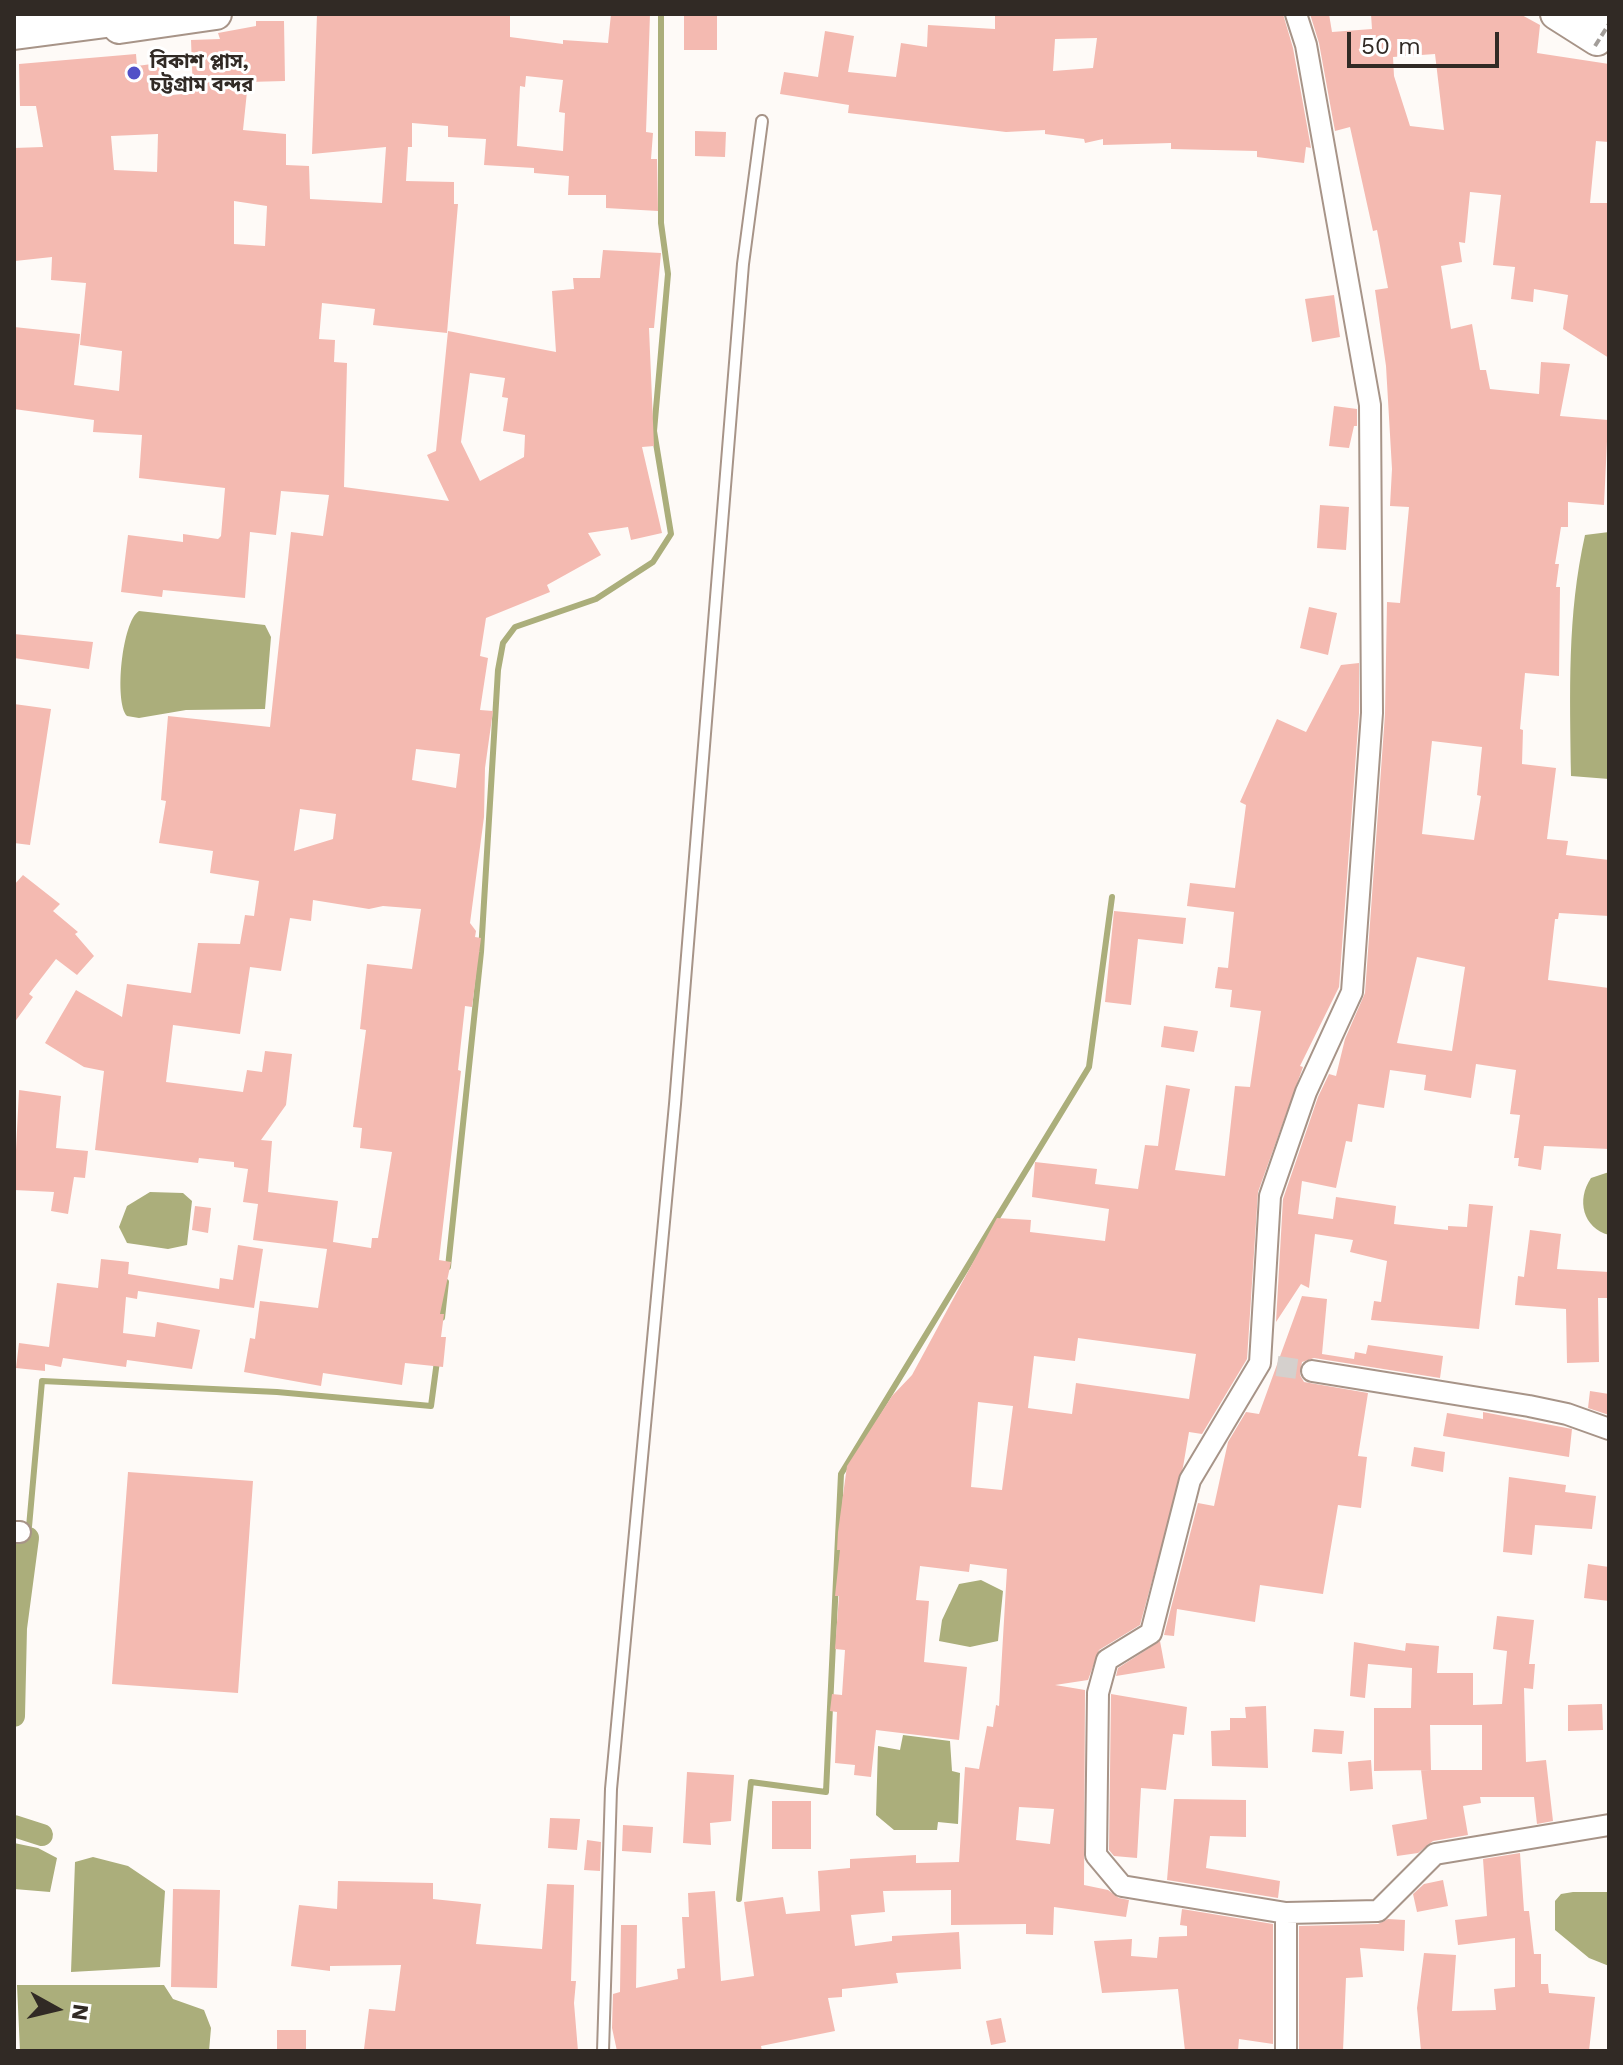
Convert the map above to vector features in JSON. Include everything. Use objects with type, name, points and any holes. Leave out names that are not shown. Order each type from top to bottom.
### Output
[{"type":"highway","points":[[14,31],[144,14]]},
{"type":"main road","points":[[14,42],[216,14]]},
{"type":"main road","points":[[1556,14],[1598,35]]},
{"type":"street","points":[[1296,14],[1306,45],[1370,405],[1372,713],[1352,992],[1306,1092],[1270,1196],[1268,1364],[1190,1480],[1151,1633],[1107,1660],[1098,1693],[1096,1855],[1122,1886],[1286,1913],[1378,1911],[1435,1854],[1609,1825]]},
{"type":"street","points":[[1312,1371],[1529,1406],[1567,1414],[1609,1429]]},
{"type":"street","points":[[1286,1913],[1286,2051]]},
{"type":"lane","points":[[603,2051],[611,1789],[678,1072],[743,264],[762,121]]},
{"type":"path","points":[[1598,35],[1609,24]]},
{"type":"shaded area","points":[[1609,532],[1609,779],[1571,776],[1570,714],[1572,625],[1585,535]]},
{"type":"shaded area","points":[[139,611],[265,625],[271,637],[265,709],[186,710],[139,718],[127,716],[121,695],[122,662],[128,630]]},
{"type":"shaded area","points":[[1609,1172],[1609,1235],[1593,1226],[1583,1204],[1586,1186],[1591,1178]]},
{"type":"shaded area","points":[[150,1192],[183,1193],[192,1201],[187,1245],[168,1249],[127,1243],[119,1227],[127,1206]]},
{"type":"shaded area","points":[[981,1580],[1003,1591],[998,1641],[970,1647],[939,1641],[942,1620],[959,1584]]},
{"type":"shaded area","points":[[903,1735],[950,1741],[952,1771],[960,1773],[958,1824],[938,1822],[937,1830],[894,1830],[876,1815],[878,1746],[900,1750]]},
{"type":"shaded area","points":[[14,1843],[38,1848],[57,1858],[50,1892],[14,1889]]},
{"type":"shaded area","points":[[93,1857],[128,1866],[165,1891],[160,1967],[71,1972],[75,1862]]},
{"type":"shaded area","points":[[1609,1892],[1609,1966],[1589,1958],[1555,1930],[1555,1901],[1561,1894]]},
{"type":"shaded area","points":[[17,1985],[164,1985],[173,1999],[204,2010],[211,2028],[209,2051],[20,2051]]},
{"type":"building","points":[[317,14],[510,14],[510,37],[563,44],[563,40],[608,43],[611,14],[650,14],[646,132],[653,133],[651,159],[657,159],[658,211],[606,208],[606,195],[568,195],[569,176],[534,173],[534,168],[484,165],[486,139],[448,137],[448,126],[412,123],[412,147],[408,147],[406,181],[454,182],[454,204],[458,204],[447,333],[373,325],[375,309],[322,303],[319,339],[335,340],[334,362],[347,363],[344,487],[449,501],[427,455],[436,451],[448,331],[556,352],[552,291],[574,289],[573,278],[600,278],[603,250],[661,253],[654,328],[649,328],[654,446],[642,447],[662,533],[631,540],[628,527],[588,533],[601,555],[547,585],[550,592],[486,618],[480,656],[488,658],[480,710],[493,711],[485,768],[484,817],[470,923],[476,931],[475,937],[481,938],[472,1007],[465,1006],[458,1070],[461,1071],[439,1260],[451,1262],[440,1314],[444,1314],[441,1337],[446,1337],[443,1367],[405,1363],[402,1385],[323,1373],[321,1386],[244,1372],[250,1338],[255,1339],[260,1301],[318,1308],[327,1249],[253,1240],[258,1204],[243,1202],[248,1169],[234,1167],[234,1162],[199,1158],[198,1163],[95,1150],[104,1071],[84,1067],[45,1043],[76,990],[122,1017],[127,984],[191,993],[198,943],[240,944],[245,915],[254,916],[259,881],[210,873],[213,851],[159,843],[166,801],[161,800],[168,716],[270,727],[291,532],[323,536],[329,495],[281,491],[276,535],[250,532],[245,598],[163,590],[162,597],[121,592],[128,535],[183,542],[183,534],[218,539],[221,536],[225,488],[139,478],[142,435],[93,432],[94,420],[14,409],[14,327],[80,334],[74,385],[119,391],[122,351],[80,345],[86,283],[51,280],[52,257],[15,261],[14,148],[43,147],[36,106],[20,106],[19,64],[136,54],[137,66],[159,63],[162,96],[193,93],[191,40],[220,39],[218,33],[256,26],[256,21],[284,21],[285,81],[248,82],[243,130],[286,134],[286,165],[309,166],[310,199],[382,203],[386,147],[312,154]],"holes":[[[526,76],[563,80],[559,112],[565,113],[563,151],[517,146],[520,86],[525,87]],[[158,134],[157,172],[114,170],[111,136]],[[234,201],[267,206],[265,246],[234,244]],[[470,373],[505,378],[502,397],[508,398],[503,431],[525,435],[524,457],[480,481],[461,442]],[[416,749],[460,754],[456,788],[412,780]],[[300,809],[336,814],[333,839],[294,851]],[[313,900],[369,909],[383,906],[421,909],[412,969],[367,964],[360,1029],[366,1030],[353,1127],[362,1128],[360,1148],[392,1152],[378,1238],[372,1238],[371,1248],[333,1242],[338,1201],[268,1192],[272,1141],[261,1140],[286,1105],[292,1054],[265,1051],[262,1072],[247,1070],[243,1092],[166,1082],[173,1025],[240,1034],[250,967],[281,971],[290,918],[311,921]]]},
{"type":"building","points":[[684,14],[717,14],[717,50],[684,50]]},
{"type":"building","points":[[995,14],[1283,14],[1293,48],[1311,148],[1306,147],[1304,163],[1257,157],[1257,151],[1171,149],[1171,143],[1103,145],[1103,139],[1085,143],[1084,139],[1045,134],[1045,130],[1006,132],[848,113],[849,105],[780,94],[784,72],[818,77],[825,31],[854,36],[848,72],[896,77],[901,43],[927,47],[928,25],[995,29]],"holes":[[[1097,38],[1093,68],[1053,71],[1055,39]]]},
{"type":"building","points":[[1310,14],[1329,14],[1332,32],[1372,29],[1371,14],[1520,14],[1540,25],[1537,53],[1609,64],[1609,142],[1596,141],[1590,203],[1609,203],[1609,358],[1563,329],[1568,295],[1534,289],[1533,302],[1511,299],[1515,267],[1493,265],[1501,195],[1470,192],[1465,243],[1459,242],[1462,262],[1441,266],[1451,329],[1472,324],[1480,370],[1486,370],[1490,389],[1539,394],[1541,362],[1570,364],[1560,416],[1608,420],[1604,505],[1568,502],[1568,527],[1561,527],[1555,564],[1559,564],[1556,587],[1560,587],[1559,676],[1525,673],[1520,729],[1523,730],[1522,764],[1556,768],[1547,839],[1568,841],[1566,855],[1609,860],[1609,916],[1559,913],[1558,919],[1555,919],[1548,980],[1609,988],[1609,1149],[1544,1146],[1541,1170],[1518,1166],[1519,1158],[1514,1158],[1520,1115],[1510,1114],[1516,1070],[1476,1064],[1471,1098],[1424,1090],[1426,1075],[1390,1070],[1384,1108],[1358,1104],[1352,1142],[1346,1141],[1336,1188],[1302,1181],[1298,1214],[1333,1219],[1336,1197],[1396,1206],[1394,1224],[1448,1230],[1448,1226],[1467,1227],[1469,1204],[1493,1206],[1479,1329],[1371,1320],[1374,1301],[1381,1302],[1387,1261],[1350,1252],[1353,1240],[1315,1234],[1309,1288],[1301,1284],[1276,1322],[1283,1199],[1318,1097],[1329,1074],[1336,1076],[1345,1039],[1365,993],[1385,714],[1387,602],[1400,603],[1409,507],[1390,506],[1392,469],[1386,366],[1375,290],[1388,288],[1377,230],[1373,231],[1350,127],[1335,131],[1319,43]],"holes":[[[1435,54],[1444,130],[1410,126],[1394,76],[1393,57]],[[1432,741],[1482,747],[1477,795],[1481,796],[1474,840],[1422,834]],[[1417,957],[1465,967],[1452,1051],[1397,1043]]]},
{"type":"building","points":[[695,131],[726,132],[725,157],[695,156]]},
{"type":"building","points":[[1334,295],[1340,337],[1312,342],[1305,299]]},
{"type":"building","points":[[1334,406],[1357,409],[1357,426],[1354,426],[1349,448],[1329,446]]},
{"type":"building","points":[[1320,505],[1349,507],[1346,550],[1317,548]]},
{"type":"building","points":[[1309,607],[1337,613],[1328,655],[1300,648]]},
{"type":"building","points":[[14,634],[93,642],[89,669],[14,658]]},
{"type":"building","points":[[1359,663],[1359,713],[1339,987],[1300,1066],[1303,1067],[1258,1192],[1247,1359],[1202,1434],[1189,1432],[1183,1467],[1140,1625],[1099,1650],[1088,1680],[1055,1685],[1085,1690],[1084,1885],[1108,1890],[1119,1898],[1129,1900],[1126,1917],[1054,1907],[1053,1935],[1026,1934],[1026,1924],[951,1925],[951,1890],[883,1891],[885,1912],[851,1915],[855,1946],[892,1941],[892,1936],[959,1932],[961,1969],[896,1973],[898,1983],[842,1989],[842,1997],[828,1998],[835,2031],[761,2046],[762,2051],[617,2051],[612,2028],[613,1994],[620,1992],[621,1925],[637,1925],[636,1988],[678,1979],[677,1969],[685,1968],[682,1917],[689,1917],[688,1893],[715,1891],[721,1981],[754,1976],[744,1902],[783,1897],[786,1914],[820,1911],[818,1871],[850,1868],[850,1859],[916,1855],[916,1863],[959,1862],[965,1767],[979,1769],[987,1726],[993,1727],[996,1705],[999,1706],[1007,1569],[970,1564],[969,1572],[920,1566],[916,1600],[929,1601],[924,1662],[967,1667],[959,1740],[876,1730],[871,1777],[854,1775],[855,1765],[835,1763],[837,1712],[830,1711],[832,1694],[842,1695],[845,1650],[835,1649],[839,1596],[835,1596],[840,1550],[837,1550],[838,1532],[847,1466],[892,1396],[912,1375],[997,1218],[1031,1220],[1030,1232],[1105,1241],[1109,1209],[1032,1197],[1035,1162],[1097,1169],[1095,1184],[1138,1189],[1145,1145],[1158,1146],[1166,1085],[1190,1089],[1175,1170],[1225,1176],[1235,1086],[1250,1087],[1261,1011],[1230,1007],[1232,990],[1215,988],[1218,967],[1228,968],[1234,912],[1187,906],[1190,883],[1235,888],[1246,805],[1240,802],[1277,719],[1306,732],[1341,665]],"holes":[[[1078,1338],[1196,1354],[1189,1399],[1076,1383],[1072,1414],[1028,1408],[1034,1356],[1075,1361]],[[978,1402],[1013,1406],[1002,1490],[971,1487]],[[1019,1807],[1054,1809],[1050,1844],[1016,1840]]]},
{"type":"building","points":[[14,704],[51,709],[30,845],[14,843]]},
{"type":"building","points":[[23,875],[60,904],[53,911],[78,932],[75,934],[94,956],[77,975],[56,959],[29,994],[33,997],[14,1023],[14,885]]},
{"type":"building","points":[[1114,911],[1186,918],[1183,944],[1138,939],[1131,1005],[1105,1002]]},
{"type":"building","points":[[1164,1026],[1198,1031],[1194,1052],[1161,1047]]},
{"type":"building","points":[[19,1090],[61,1096],[56,1148],[88,1151],[85,1178],[74,1177],[68,1214],[51,1211],[54,1192],[14,1190]]},
{"type":"building","points":[[195,1206],[211,1208],[208,1233],[192,1230]]},
{"type":"building","points":[[1530,1230],[1561,1234],[1557,1269],[1609,1272],[1609,1298],[1598,1298],[1599,1362],[1567,1363],[1566,1309],[1515,1305],[1518,1276],[1524,1277]]},
{"type":"building","points":[[238,1245],[263,1249],[254,1308],[138,1291],[137,1299],[126,1297],[123,1333],[155,1337],[157,1322],[200,1330],[192,1369],[127,1360],[126,1367],[63,1358],[61,1367],[45,1364],[45,1371],[16,1368],[19,1343],[49,1347],[57,1283],[98,1288],[101,1259],[129,1262],[128,1274],[219,1289],[220,1278],[233,1280]]},
{"type":"building","points":[[1302,1296],[1327,1299],[1322,1354],[1354,1359],[1355,1352],[1366,1354],[1368,1345],[1443,1356],[1440,1378],[1314,1358],[1302,1362],[1300,1375],[1304,1382],[1368,1393],[1358,1456],[1367,1457],[1361,1508],[1338,1505],[1323,1594],[1260,1585],[1255,1622],[1177,1609],[1174,1636],[1164,1635],[1198,1503],[1214,1506],[1228,1442],[1246,1412],[1259,1414]]},
{"type":"building","points":[[1590,1391],[1609,1394],[1609,1415],[1588,1408]]},
{"type":"building","points":[[1483,1412],[1572,1429],[1569,1457],[1443,1436],[1447,1413],[1483,1419]]},
{"type":"building","points":[[1414,1447],[1445,1452],[1443,1472],[1411,1466]]},
{"type":"building","points":[[128,1472],[253,1481],[238,1693],[112,1684]]},
{"type":"building","points":[[1509,1477],[1566,1485],[1565,1492],[1596,1496],[1592,1529],[1535,1525],[1532,1555],[1503,1552]]},
{"type":"building","points":[[1588,1564],[1609,1567],[1609,1601],[1584,1598]]},
{"type":"building","points":[[1497,1616],[1534,1620],[1529,1664],[1535,1664],[1533,1689],[1524,1688],[1526,1762],[1546,1760],[1553,1821],[1537,1824],[1534,1797],[1480,1797],[1481,1803],[1463,1806],[1468,1835],[1433,1841],[1418,1853],[1397,1856],[1392,1825],[1427,1819],[1421,1770],[1374,1771],[1374,1708],[1411,1708],[1412,1668],[1368,1664],[1365,1698],[1350,1696],[1354,1642],[1405,1651],[1406,1643],[1439,1646],[1437,1673],[1473,1673],[1473,1705],[1502,1704],[1507,1651],[1493,1649]],"holes":[[[1430,1725],[1482,1725],[1482,1770],[1431,1770]]]},
{"type":"building","points":[[1160,1641],[1165,1668],[1116,1676],[1118,1668]]},
{"type":"building","points":[[1111,1694],[1187,1707],[1184,1735],[1173,1734],[1166,1790],[1141,1788],[1137,1858],[1114,1856],[1109,1850]]},
{"type":"building","points":[[1602,1704],[1603,1730],[1568,1731],[1568,1705]]},
{"type":"building","points":[[1266,1706],[1268,1768],[1212,1766],[1211,1731],[1230,1730],[1230,1718],[1246,1718],[1245,1707]]},
{"type":"building","points":[[1314,1729],[1344,1731],[1342,1754],[1312,1752]]},
{"type":"building","points":[[1371,1760],[1373,1789],[1350,1791],[1348,1762]]},
{"type":"building","points":[[687,1772],[734,1775],[731,1821],[710,1823],[711,1845],[683,1843]]},
{"type":"building","points":[[1174,1799],[1246,1800],[1246,1837],[1210,1836],[1206,1868],[1280,1881],[1278,1898],[1167,1880]]},
{"type":"building","points":[[772,1801],[811,1801],[811,1849],[772,1849]]},
{"type":"building","points":[[550,1818],[580,1819],[577,1850],[548,1848]]},
{"type":"building","points":[[623,1825],[653,1827],[651,1853],[622,1851]]},
{"type":"building","points":[[587,1840],[601,1842],[600,1871],[584,1870]]},
{"type":"building","points":[[1520,1853],[1524,1911],[1529,1911],[1534,1954],[1541,1954],[1541,1984],[1548,1984],[1549,1993],[1595,1997],[1589,2051],[1421,2051],[1417,2008],[1424,1953],[1456,1955],[1452,2011],[1496,2010],[1494,1989],[1515,1987],[1515,1938],[1458,1945],[1455,1920],[1487,1916],[1483,1859]]},
{"type":"building","points":[[1443,1880],[1448,1906],[1417,1912],[1413,1894],[1424,1884]]},
{"type":"building","points":[[338,1881],[433,1883],[433,1899],[481,1904],[476,1944],[542,1949],[547,1884],[574,1885],[571,1981],[576,1981],[574,2003],[578,2051],[364,2049],[369,2009],[395,2011],[401,1965],[330,1966],[330,1971],[291,1966],[299,1905],[337,1909]]},
{"type":"building","points":[[173,1889],[220,1890],[217,1988],[171,1987]]},
{"type":"building","points":[[1182,1909],[1273,1924],[1273,2044],[1239,2039],[1238,2051],[1185,2051],[1178,1989],[1102,1993],[1094,1941],[1132,1939],[1131,1956],[1157,1958],[1159,1937],[1187,1936],[1187,1926],[1180,1925]]},
{"type":"building","points":[[1388,1919],[1405,1920],[1404,1951],[1360,1948],[1363,1977],[1346,1978],[1343,2051],[1299,2051],[1299,1926],[1378,1924]]},
{"type":"building","points":[[1001,2018],[1006,2042],[991,2045],[986,2021]]},
{"type":"building","points":[[277,2030],[306,2030],[306,2051],[277,2051]]},
{"type":"waterway","points":[[448,1267],[481,952],[498,670],[503,643],[515,627],[596,599],[653,562],[671,534],[654,431],[668,274],[661,223],[661,14]]},
{"type":"waterway","points":[[739,1899],[751,1782],[826,1792],[841,1474],[1089,1067],[1112,897]]},
{"type":"waterway","points":[[442,1318],[446,1282]]},
{"type":"waterway","points":[[28,1538],[42,1381],[277,1392],[431,1406],[437,1361]]},
{"type":"waterway","points":[[14,1716],[16,1628],[28,1538]]},
{"type":"waterway","points":[[14,1826],[42,1835]]},
{"type":"tunnel","points":[[1277,1366],[1312,1371]]},
{"type":"place","name":"বিকাশ প্লাস, চট্টগ্রাম বন্দর","points":[[134,73]]}]
